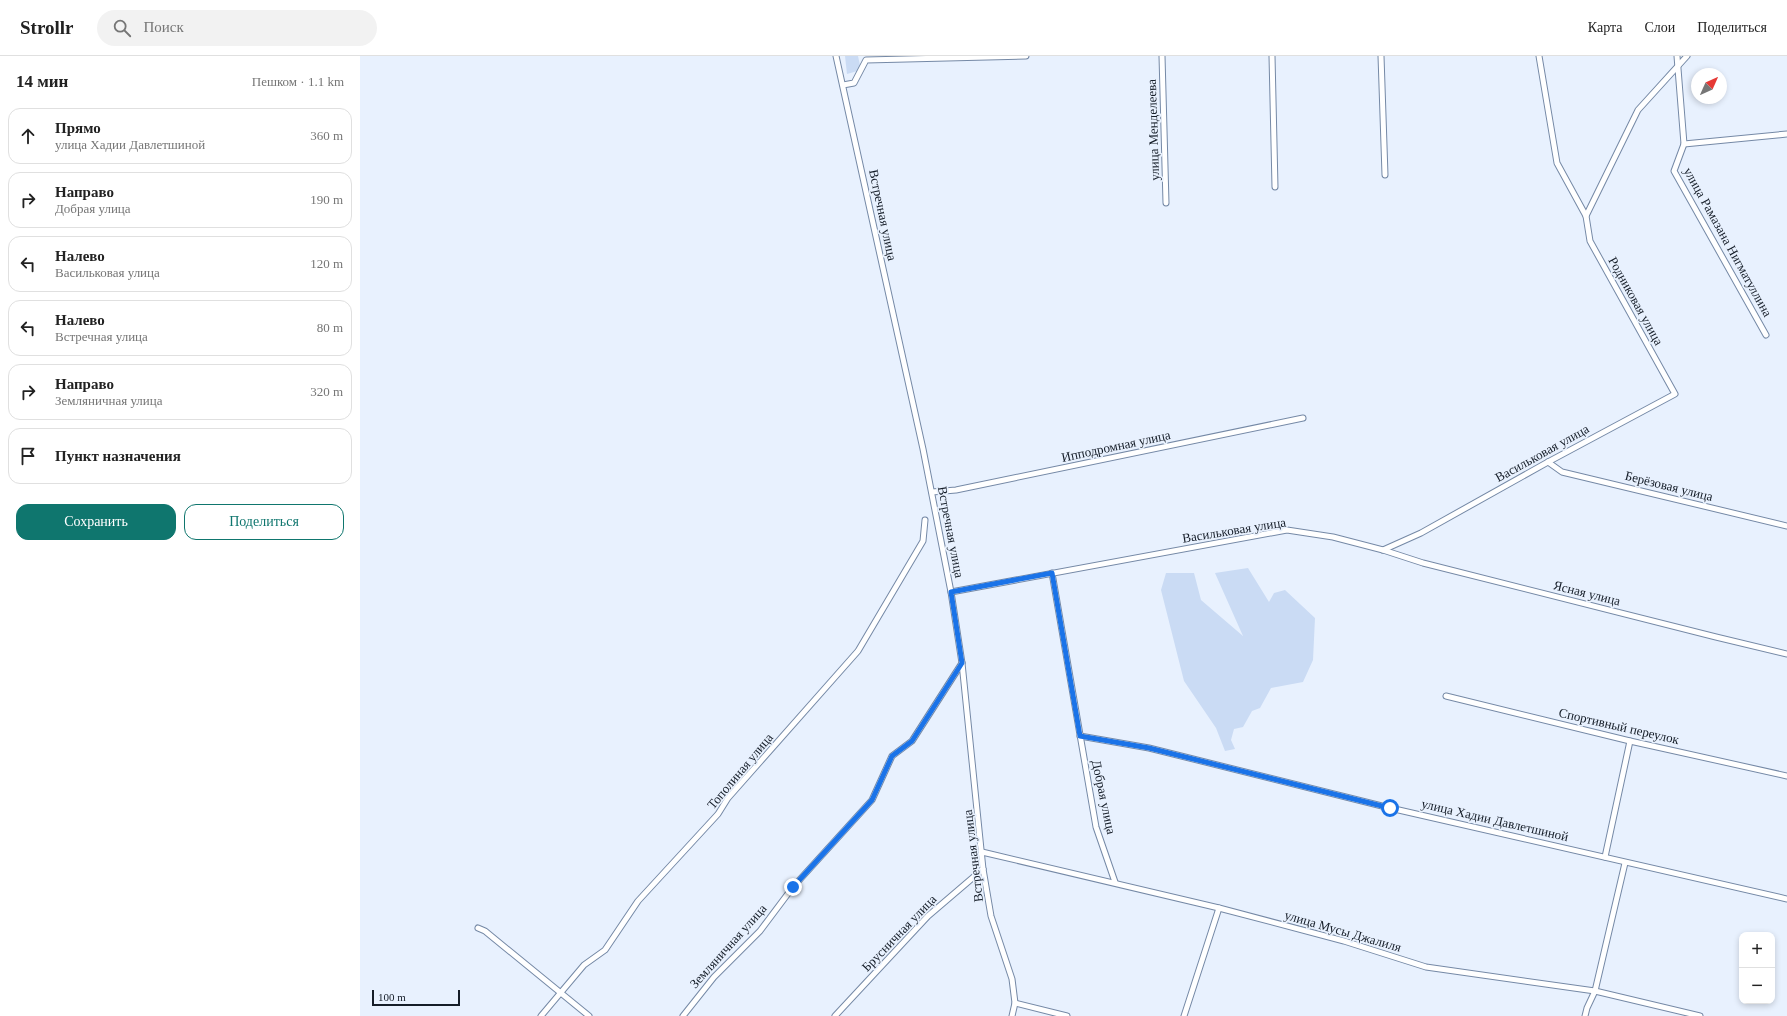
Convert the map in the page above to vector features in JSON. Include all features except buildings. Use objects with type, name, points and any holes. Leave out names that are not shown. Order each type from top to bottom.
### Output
[{"type":"street","name":"Встречная улица","points":[[836,56],[932,492],[951,592],[962,663],[983,869],[991,916],[1012,979],[1014,1003],[1012,1016]]},
{"type":"street","points":[[843,85],[854,83],[866,60],[1026,56]]},
{"type":"street","name":"улица Менделеева","points":[[1162,56],[1166,203]]},
{"type":"street","points":[[1272,56],[1275,187]]},
{"type":"street","points":[[1381,56],[1385,175]]},
{"type":"street","name":"Родниковая улица","points":[[1539,56],[1557,163],[1586,216],[1590,241],[1675,394]]},
{"type":"street","name":"улица Рамазана Нигматуллина","points":[[1677,56],[1679,66],[1684,144],[1674,172],[1766,335]]},
{"type":"street","points":[[1586,216],[1638,110],[1687,56]]},
{"type":"street","points":[[1684,144],[1787,134]]},
{"type":"street","name":"Васильковая улица","points":[[951,592],[1287,530],[1333,537],[1383,550],[1421,533],[1548,462],[1675,394]]},
{"type":"street","name":"Ипподромная улица","points":[[932,492],[956,490],[1304,418]]},
{"type":"street","name":"Берёзовая улица","points":[[1548,462],[1562,472],[1787,526]]},
{"type":"street","name":"Тополиная улица","points":[[541,1016],[584,965],[605,950],[638,901],[718,814],[728,798],[858,651],[923,541],[925,520]]},
{"type":"street","name":"Ясная улица","points":[[1383,550],[1423,563],[1787,654]]},
{"type":"street","name":"Добрая улица","points":[[1052,573],[1096,826],[1115,882]]},
{"type":"street","name":"Земляничная улица","points":[[683,1016],[714,977],[760,931],[793,887],[872,800],[892,756],[912,741],[962,663]]},
{"type":"street","name":"Спортивный переулок","points":[[1446,696],[1630,741],[1787,776]]},
{"type":"street","name":"улица Хадии Давлетшиной","points":[[1080,736],[1149,748],[1261,777],[1787,900]]},
{"type":"street","points":[[1605,857],[1630,741]]},
{"type":"street","name":"улица Мусы Джалиля","points":[[982,852],[1115,882],[1220,908],[1344,941],[1426,967],[1595,991],[1700,1016]]},
{"type":"street","points":[[1585,1016],[1595,991],[1625,863]]},
{"type":"street","name":"Брусничная улица","points":[[835,1016],[928,916],[983,869]]},
{"type":"street","points":[[1184,1016],[1220,908]]},
{"type":"street","points":[[478,928],[485,930],[588,1016]]},
{"type":"street","points":[[1014,1003],[1067,1016]]},
{"type":"shaded area","points":[[845,56],[858,56],[861,70],[847,74]]},
{"type":"shaded area","points":[[1248,568],[1269,602],[1274,593],[1285,590],[1315,618],[1313,660],[1303,682],[1271,688],[1260,708],[1252,711],[1243,727],[1234,729],[1231,740],[1235,749],[1225,751],[1216,728],[1184,681],[1161,590],[1166,573],[1194,573],[1201,600],[1243,636],[1215,573]]},
{"type":"route","points":[[793,887],[872,800],[892,756],[912,741],[962,663],[951,592],[1052,573],[1080,736],[1149,748],[1390,808]]}]
